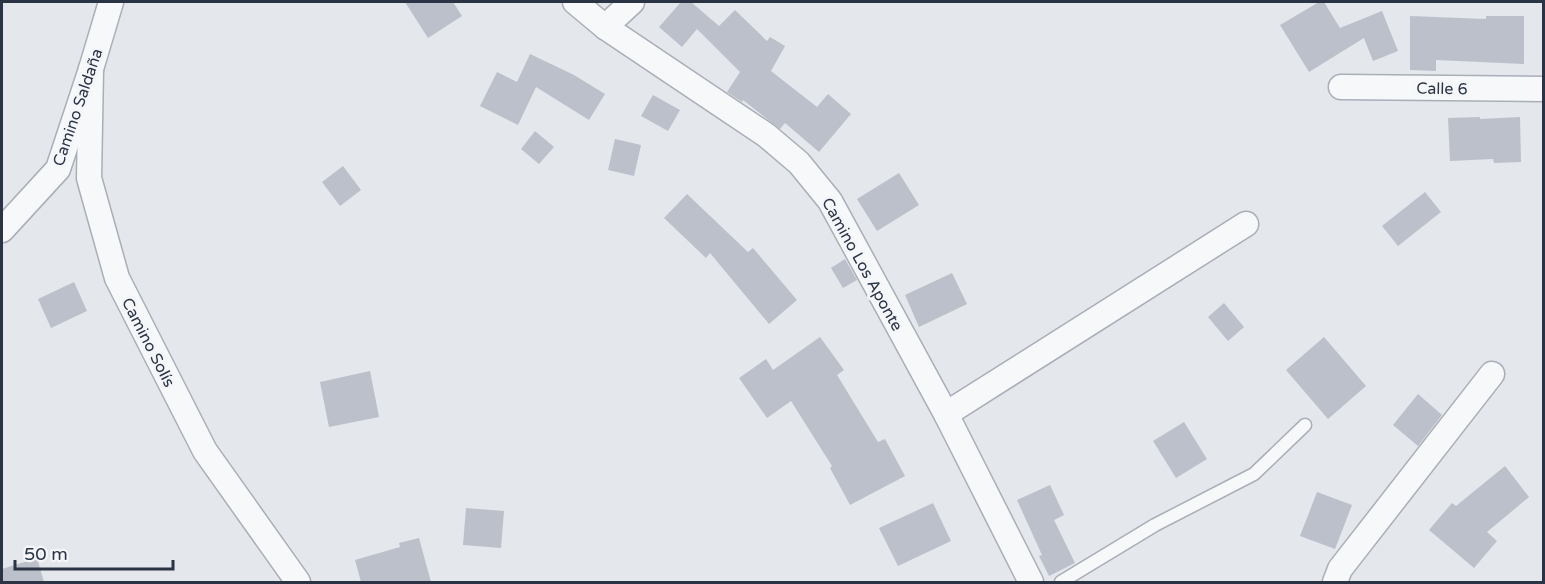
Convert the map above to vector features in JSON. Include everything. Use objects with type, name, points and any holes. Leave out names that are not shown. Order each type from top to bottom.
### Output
[{"type":"street","name":"Camino Saldaña","points":[[2,230],[58,169],[92,69],[111,2]]},
{"type":"street","name":"Camino Los Aponte","points":[[575,2],[605,27],[766,135],[799,163],[830,201],[946,414],[1031,582]]},
{"type":"street","points":[[605,27],[632,2]]},
{"type":"street","name":"Camino Solís","points":[[92,69],[89,178],[117,278],[205,451],[298,582]]},
{"type":"street","name":"Calle 6","points":[[1341,87],[1544,89]]},
{"type":"street","points":[[946,414],[1246,224]]},
{"type":"street","points":[[1335,582],[1340,569],[1492,374]]},
{"type":"lane","points":[[1061,582],[1155,525],[1254,474],[1305,425]]},
{"type":"building","points":[[405,2],[453,2],[462,16],[428,38]]},
{"type":"building","points":[[681,2],[691,2],[719,26],[735,10],[767,41],[770,37],[785,46],[771,71],[817,107],[828,94],[851,114],[819,152],[785,123],[780,129],[743,100],[742,102],[727,92],[740,72],[697,29],[682,47],[659,27]]},
{"type":"building","points":[[1319,2],[1324,2],[1340,28],[1382,11],[1398,51],[1373,61],[1364,38],[1309,72],[1280,25]]},
{"type":"building","points":[[1410,16],[1486,19],[1486,16],[1524,16],[1524,64],[1436,60],[1436,71],[1410,70]]},
{"type":"building","points":[[530,54],[574,75],[605,94],[589,120],[536,87],[518,125],[480,106],[497,72],[517,82]]},
{"type":"building","points":[[653,95],[680,110],[668,131],[641,116]]},
{"type":"building","points":[[1480,117],[1480,119],[1520,117],[1521,162],[1494,163],[1493,159],[1450,161],[1448,118]]},
{"type":"building","points":[[535,131],[554,147],[539,164],[521,149]]},
{"type":"building","points":[[615,139],[641,145],[634,176],[608,170]]},
{"type":"building","points":[[343,166],[361,190],[340,206],[322,182]]},
{"type":"building","points":[[899,173],[919,205],[877,231],[857,199]]},
{"type":"building","points":[[1425,192],[1441,212],[1398,246],[1382,226]]},
{"type":"building","points":[[687,194],[748,252],[753,248],[797,300],[769,324],[710,253],[706,258],[664,218]]},
{"type":"building","points":[[845,259],[857,280],[843,288],[831,268]]},
{"type":"building","points":[[952,273],[967,304],[919,327],[905,295]]},
{"type":"building","points":[[74,282],[87,311],[51,328],[38,299]]},
{"type":"building","points":[[1224,303],[1244,327],[1228,341],[1208,317]]},
{"type":"building","points":[[820,337],[844,370],[837,375],[878,442],[885,439],[905,476],[850,505],[830,468],[832,466],[791,401],[767,418],[739,378],[766,359],[773,370]]},
{"type":"building","points":[[1324,337],[1366,386],[1328,419],[1286,370]]},
{"type":"building","points":[[370,371],[379,417],[329,427],[320,382]]},
{"type":"building","points":[[1418,394],[1442,415],[1418,446],[1393,425]]},
{"type":"building","points":[[1184,422],[1207,459],[1176,478],[1153,441]]},
{"type":"building","points":[[1505,466],[1529,497],[1487,532],[1497,541],[1474,568],[1429,530],[1452,503],[1456,506]]},
{"type":"building","points":[[1050,485],[1064,515],[1054,520],[1075,563],[1049,576],[1017,500]]},
{"type":"building","points":[[1317,492],[1352,505],[1335,549],[1300,536]]},
{"type":"building","points":[[933,503],[951,541],[898,566],[879,528]]},
{"type":"building","points":[[466,508],[504,511],[501,548],[463,545]]},
{"type":"building","points":[[419,538],[431,582],[361,582],[355,560],[400,547],[399,543]]},
{"type":"building","points":[[37,558],[44,582],[2,582],[2,569]]}]
